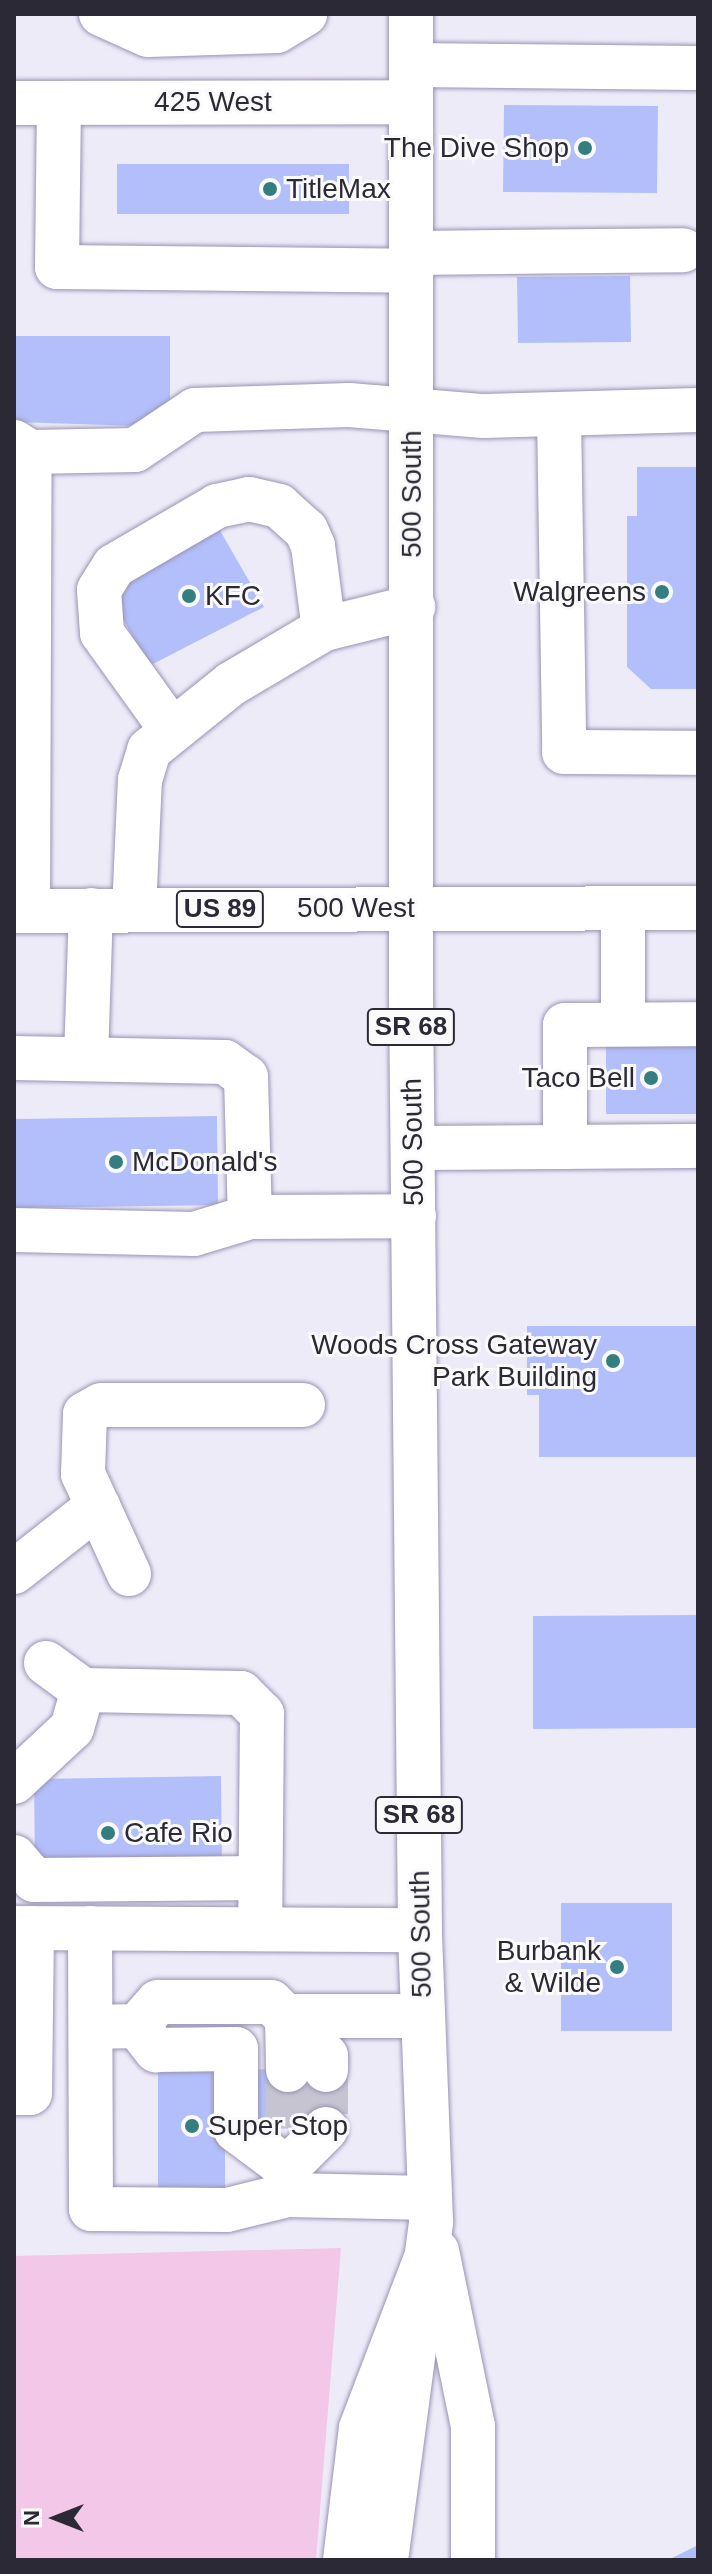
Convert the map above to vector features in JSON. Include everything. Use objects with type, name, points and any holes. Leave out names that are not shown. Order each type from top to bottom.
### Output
[{"type":"main road","points":[[101,14],[148,35],[277,31],[305,14]]},
{"type":"main road","name":"500 South","points":[[386,2560],[429,2226],[420,1930],[411,907],[411,14]]},
{"type":"main road","name":"425 West","points":[[14,103],[698,68]]},
{"type":"main road","points":[[59,103],[57,267],[412,262],[683,250]]},
{"type":"main road","points":[[21,911],[22,447],[135,450],[195,410],[349,405],[412,412],[559,415],[698,410]]},
{"type":"main road","points":[[559,415],[564,752],[698,753]]},
{"type":"main road","points":[[171,729],[102,633],[99,590],[114,566],[217,506],[249,499],[279,506],[306,530],[313,546],[324,629]]},
{"type":"main road","points":[[134,910],[140,780],[149,750],[171,729],[231,684],[324,629],[413,607]]},
{"type":"main road","points":[[623,908],[623,1024]]},
{"type":"main road","name":"500 West","points":[[21,911],[698,908]]},
{"type":"main road","points":[[86,1059],[91,910]]},
{"type":"main road","points":[[565,1147],[565,1025],[698,1024]]},
{"type":"main road","points":[[17,1060],[225,1062],[246,1077],[250,1217]]},
{"type":"main road","points":[[414,1148],[698,1146]]},
{"type":"main road","points":[[14,1215],[61,1216],[120,1233]]},
{"type":"main road","points":[[14,1230],[194,1234],[250,1217],[414,1216]]},
{"type":"main road","points":[[129,1574],[98,1506],[84,1459],[85,1414],[101,1405],[303,1405]]},
{"type":"main road","points":[[14,1572],[98,1506]]},
{"type":"main road","points":[[46,1663],[83,1690],[241,1693],[262,1714],[260,1929]]},
{"type":"main road","points":[[14,1782],[72,1728],[83,1690]]},
{"type":"main road","points":[[14,1857],[34,1880],[260,1878]]},
{"type":"main road","points":[[14,2093],[30,2093],[23,1928],[420,1930]]},
{"type":"main road","points":[[90,1928],[91,2209],[227,2210],[297,2155]]},
{"type":"main road","points":[[91,2027],[137,2026],[158,2002],[271,2002],[287,2016],[307,2070]]},
{"type":"main road","points":[[287,2016],[422,2016]]},
{"type":"main road","points":[[137,2026],[156,2050],[236,2049],[236,2130],[297,2155],[429,2226],[361,2428],[345,2560]]},
{"type":"main road","name":"500 South","points":[[429,2226],[473,2426],[473,2560]]},
{"type":"shaded area","points":[[341,2248],[316,2560],[14,2560],[14,2256]]},
{"type":"building","points":[[504,105],[658,106],[657,193],[503,192]]},
{"type":"building","points":[[117,164],[349,164],[349,214],[117,214]]},
{"type":"building","points":[[630,276],[631,342],[518,343],[517,277]]},
{"type":"building","points":[[14,336],[170,336],[170,401],[140,426],[14,422]]},
{"type":"building","name":"Walgreens","points":[[637,467],[698,467],[698,689],[651,689],[627,667],[627,516],[637,516]]},
{"type":"building","name":"KFC","points":[[218,527],[264,607],[149,666],[122,617],[120,584]]},
{"type":"building","name":"Taco Bell","points":[[606,1042],[698,1042],[698,1114],[606,1114]]},
{"type":"building","name":"McDonald's","points":[[217,1116],[218,1205],[14,1208],[14,1119]]},
{"type":"building","name":"Woods Cross Gateway Park Building","points":[[527,1326],[698,1326],[698,1457],[539,1457],[539,1395],[527,1395]]},
{"type":"building","points":[[698,1615],[698,1728],[533,1729],[533,1616]]},
{"type":"building","points":[[221,1776],[222,1869],[35,1871],[34,1779]]},
{"type":"building","name":"Burbank & Wilde","points":[[561,1903],[672,1903],[672,2031],[561,2031]]},
{"type":"building","name":"Super Stop","points":[[158,2062],[225,2062],[225,2190],[158,2190]]},
{"type":"building","points":[[240,2069],[334,2071],[333,2129],[240,2128]]},
{"type":"building","points":[[698,2545],[698,2560],[668,2560]]},
{"type":"tunnel","points":[[287,2128],[288,2070]]},
{"type":"tunnel","points":[[326,2070],[326,2129]]},
{"type":"place","name":"The Dive Shop","points":[[585,148]]},
{"type":"place","name":"TitleMax","points":[[270,189]]},
{"type":"place","name":"Walgreens","points":[[662,592]]},
{"type":"place","name":"KFC","points":[[189,596]]},
{"type":"place","name":"Taco Bell","points":[[651,1078]]},
{"type":"place","name":"McDonald's","points":[[116,1162]]},
{"type":"place","name":"Woods Cross Gateway Park Building","points":[[613,1361]]},
{"type":"place","name":"Cafe Rio","points":[[108,1833]]},
{"type":"place","name":"Burbank & Wilde","points":[[617,1967]]},
{"type":"place","name":"Super Stop","points":[[192,2126]]}]
